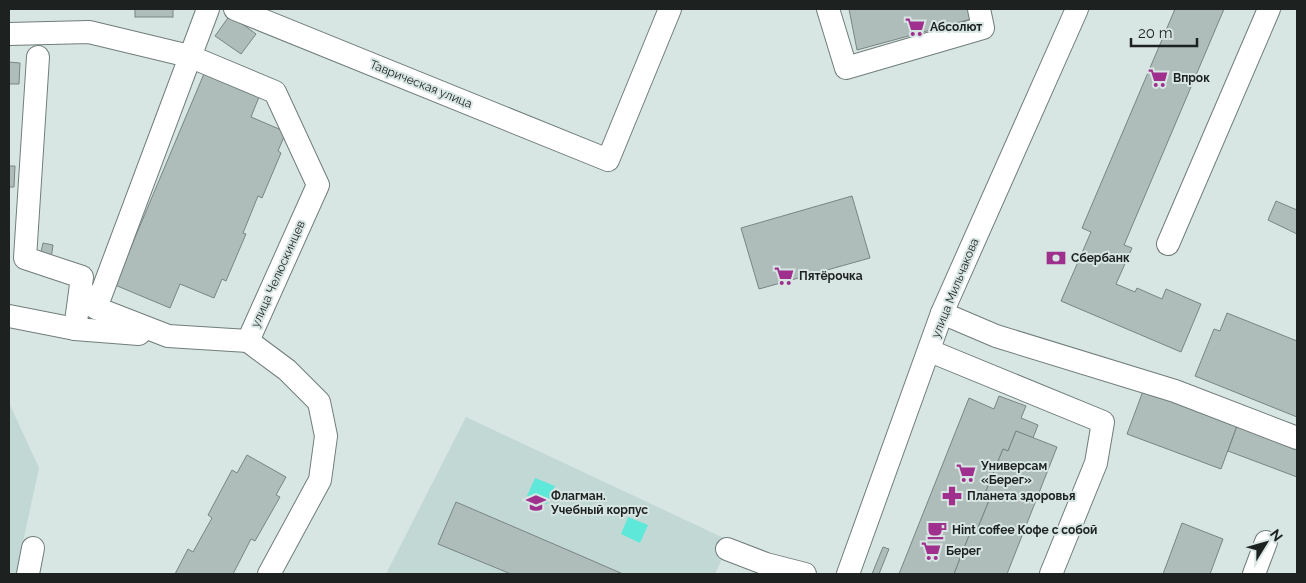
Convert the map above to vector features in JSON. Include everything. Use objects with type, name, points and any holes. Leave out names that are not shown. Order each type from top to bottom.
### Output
[{"type":"street","points":[[96,308],[208,9]]},
{"type":"street","name":"Таврическая улица","points":[[235,9],[608,160],[670,9]]},
{"type":"street","points":[[828,9],[846,68],[983,28],[979,9]]},
{"type":"street","name":"улица Мильчакова","points":[[848,574],[930,351],[942,313],[1077,9]]},
{"type":"street","points":[[1168,244],[1269,9]]},
{"type":"street","name":"улица Челюскинцев","points":[[9,34],[89,32],[189,56],[275,92],[318,185],[248,341],[287,370],[319,402],[326,436],[320,480],[269,574]]},
{"type":"street","points":[[38,57],[25,258],[82,277],[96,308],[168,336]]},
{"type":"street","points":[[75,329],[82,277]]},
{"type":"street","points":[[942,313],[996,336],[1175,391],[1297,438]]},
{"type":"street","points":[[9,316],[75,329],[248,341]]},
{"type":"street","points":[[930,351],[1103,422],[1096,462],[1050,574]]},
{"type":"street","points":[[1254,574],[1266,542]]},
{"type":"street","points":[[28,574],[32,548]]},
{"type":"street","points":[[727,549],[766,564],[805,574]]},
{"type":"shaded area","points":[[9,403],[39,468],[16,574],[9,574]]},
{"type":"shaded area","name":"Флагман. Учебный корпус","points":[[466,417],[730,541],[715,574],[386,574]]},
{"type":"shaded area","points":[[535,478],[555,486],[547,504],[527,496]]},
{"type":"shaded area","points":[[628,517],[648,525],[640,543],[621,534]]},
{"type":"building","points":[[135,9],[173,9],[173,17],[135,17]]},
{"type":"building","points":[[849,9],[968,9],[971,19],[857,50]]},
{"type":"building","points":[[1175,9],[1224,9],[1124,245],[1132,248],[1116,284],[1135,292],[1137,288],[1162,299],[1166,289],[1201,304],[1181,352],[1061,301],[1091,232],[1082,228]]},
{"type":"building","points":[[230,15],[256,34],[241,54],[215,36]]},
{"type":"building","points":[[9,62],[20,63],[19,84],[9,84]]},
{"type":"building","points":[[206,69],[261,92],[251,117],[286,132],[278,151],[281,153],[262,198],[258,196],[243,233],[246,234],[226,281],[222,279],[214,298],[180,284],[170,308],[115,285]]},
{"type":"building","points":[[9,166],[15,166],[14,187],[9,187]]},
{"type":"building","points":[[852,196],[870,258],[759,289],[741,228]]},
{"type":"building","points":[[1276,201],[1297,210],[1297,234],[1268,220]]},
{"type":"building","points":[[43,243],[53,245],[51,259],[40,256]]},
{"type":"building","points":[[1227,313],[1297,341],[1297,417],[1195,376],[1214,329],[1220,331]]},
{"type":"building","points":[[1143,391],[1237,426],[1221,469],[1127,434]]},
{"type":"building","name":"Универсам «Берег»","points":[[999,396],[1026,406],[1021,418],[1038,425],[1033,438],[1016,431],[1008,451],[1003,449],[984,496],[990,498],[975,535],[970,533],[954,574],[899,574],[969,398],[994,409]]},
{"type":"building","points":[[1237,426],[1297,449],[1297,477],[1228,451]]},
{"type":"building","points":[[1016,431],[1057,447],[1007,574],[954,574],[970,533],[975,535],[990,498],[984,496],[1003,449],[1008,451]]},
{"type":"building","points":[[247,455],[286,477],[276,495],[280,497],[255,541],[251,539],[233,574],[175,574],[188,549],[193,552],[212,518],[208,515],[232,470],[237,473]]},
{"type":"building","points":[[456,502],[623,574],[511,574],[438,544]]},
{"type":"building","points":[[1182,523],[1223,539],[1210,574],[1163,574]]},
{"type":"building","points":[[883,547],[889,549],[879,574],[872,574]]},
{"type":"place","name":"Абсолют","points":[[915,27]]},
{"type":"place","name":"Впрок","points":[[1158,78]]},
{"type":"place","name":"Сбербанк","points":[[1056,258]]},
{"type":"place","name":"Пятёрочка","points":[[784,276]]},
{"type":"place","name":"Универсам «Берег»","points":[[966,473]]},
{"type":"place","name":"Планета здоровья","points":[[952,496]]},
{"type":"place","name":"Флагман. Учебный корпус","points":[[536,503]]},
{"type":"place","name":"Hint coffee Кофе с собой","points":[[937,530]]},
{"type":"place","name":"Берег","points":[[931,551]]}]
